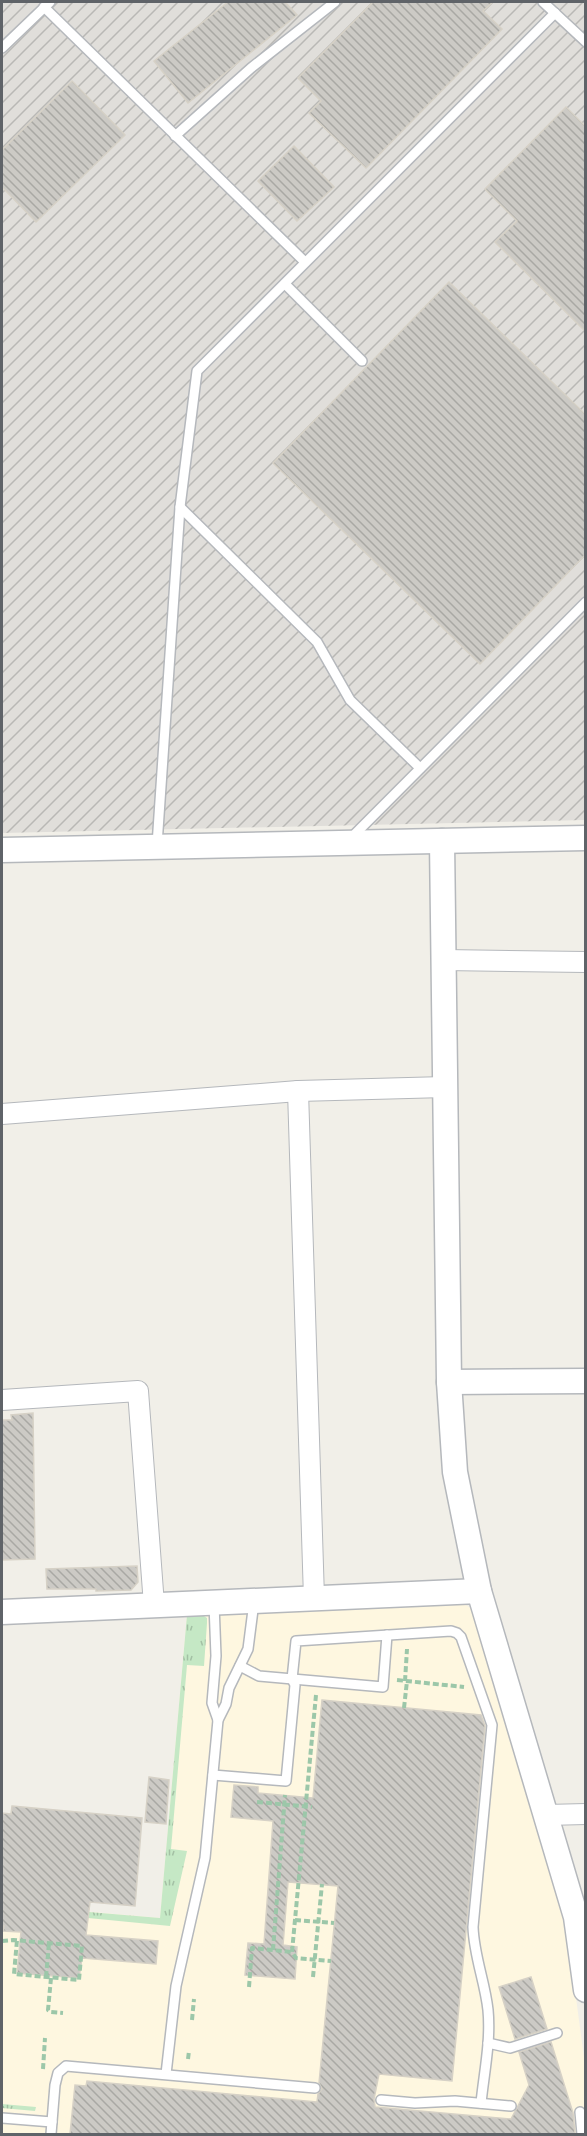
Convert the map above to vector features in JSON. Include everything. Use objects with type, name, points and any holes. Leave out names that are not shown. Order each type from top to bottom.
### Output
[{"type":"street","points":[[2,850],[585,838]]},
{"type":"street","points":[[442,841],[450,1382],[455,1472],[479,1591],[576,1917],[585,1990]]},
{"type":"street","points":[[444,960],[585,962]]},
{"type":"street","points":[[2,1113],[298,1091],[445,1087]]},
{"type":"street","points":[[298,1091],[314,1598]]},
{"type":"street","points":[[450,1382],[585,1381]]},
{"type":"street","points":[[2,1400],[138,1391],[154,1605]]},
{"type":"street","points":[[2,1612],[479,1591]]},
{"type":"street","points":[[546,1815],[585,1814]]},
{"type":"lane","points":[[176,136],[251,68],[335,2]]},
{"type":"lane","points":[[543,2],[585,42]]},
{"type":"lane","points":[[2,48],[47,4],[176,136],[305,262]]},
{"type":"lane","points":[[157,848],[180,507],[197,371],[555,13]]},
{"type":"lane","points":[[285,284],[362,361]]},
{"type":"lane","points":[[180,507],[317,642],[350,700],[420,768]]},
{"type":"lane","points":[[346,842],[585,602]]},
{"type":"lane","points":[[166,2074],[176,1986],[205,1858],[218,1720],[226,1704],[229,1688],[248,1649],[254,1601]]},
{"type":"lane","points":[[214,1603],[216,1656],[212,1703],[218,1720]]},
{"type":"lane","points":[[213,1775],[286,1782],[296,1641],[451,1631],[461,1637],[492,1725],[473,1927],[474,1943],[488,2010],[488,2043],[481,2103]]},
{"type":"lane","points":[[240,1666],[259,1676],[383,1687],[387,1635]]},
{"type":"lane","points":[[488,2043],[510,2048],[557,2033]]},
{"type":"lane","points":[[51,2134],[58,2073],[66,2066],[315,2088]]},
{"type":"lane","points":[[381,2100],[415,2103],[455,2101],[512,2106]]},
{"type":"lane","points":[[580,2112],[582,2134]]},
{"type":"lane","points":[[2,2118],[52,2122]]},
{"type":"path","points":[[404,1708],[408,1634]]},
{"type":"path","points":[[383,1678],[479,1689]]},
{"type":"path","points":[[317,1681],[292,1952],[296,1958],[331,1961]]},
{"type":"path","points":[[273,1950],[285,1795]]},
{"type":"path","points":[[257,1802],[312,1807]]},
{"type":"path","points":[[302,1845],[308,1845]]},
{"type":"path","points":[[312,1977],[322,1884]]},
{"type":"path","points":[[295,1920],[334,1923]]},
{"type":"path","points":[[2,1941],[4,1939],[17,1940],[82,1946],[79,1980],[14,1974],[17,1940]]},
{"type":"path","points":[[49,1943],[48,2010],[63,2013]]},
{"type":"path","points":[[249,1987],[252,1948],[292,1952]]},
{"type":"path","points":[[192,2020],[194,1999]]},
{"type":"path","points":[[42,2072],[45,2038]]},
{"type":"path","points":[[188,2059],[189,2051]]},
{"type":"shaded area","points":[[2,2],[585,2],[585,820],[2,833]]},
{"type":"shaded area","points":[[460,1601],[475,1611],[565,1916],[585,2065],[585,2134],[2,2134],[2,1904],[160,1918],[187,1615]]},
{"type":"green space","points":[[201,1614],[207,1618],[204,1666],[187,1665],[171,1849],[187,1851],[170,1926],[88,1918],[89,1912],[160,1918],[187,1615]]},
{"type":"green space","points":[[2,2104],[36,2107],[35,2111],[2,2108]]},
{"type":"building","points":[[228,2],[285,2],[297,15],[188,103],[154,61]]},
{"type":"building","points":[[373,2],[493,2],[483,11],[502,29],[366,168],[309,113],[321,101],[298,78]]},
{"type":"building","points":[[72,81],[125,135],[36,222],[2,187],[2,150]]},
{"type":"building","points":[[566,107],[585,126],[585,331],[495,242],[517,221],[485,189]]},
{"type":"building","points":[[294,146],[334,187],[297,221],[258,181]]},
{"type":"building","points":[[449,282],[585,414],[585,555],[480,664],[273,463]]},
{"type":"building","points":[[33,1413],[35,1559],[2,1560],[2,1420],[12,1420],[11,1415]]},
{"type":"building","points":[[137,1566],[138,1582],[131,1590],[47,1589],[46,1569]]},
{"type":"building","points":[[322,1700],[481,1715],[485,1726],[452,2081],[379,2074],[374,2099],[375,2107],[511,2119],[529,2085],[519,2052],[551,2042],[573,2113],[575,2134],[70,2134],[75,2085],[86,2086],[87,2081],[317,2102],[318,2094],[322,2089],[319,2083],[338,1886],[288,1882],[283,1945],[297,1947],[295,1979],[245,1975],[248,1943],[264,1944],[273,1821],[231,1817],[234,1785],[258,1787],[258,1793],[313,1798]]},
{"type":"building","points":[[149,1777],[169,1780],[166,1824],[145,1822]]},
{"type":"building","points":[[12,1806],[142,1818],[135,1906],[90,1902],[86,1935],[158,1941],[156,1964],[82,1958],[79,1978],[17,1973],[21,1932],[3,1931],[4,1926],[2,1926],[2,1813],[11,1814]]},
{"type":"building","points":[[531,1977],[547,2029],[515,2039],[499,1987]]}]
